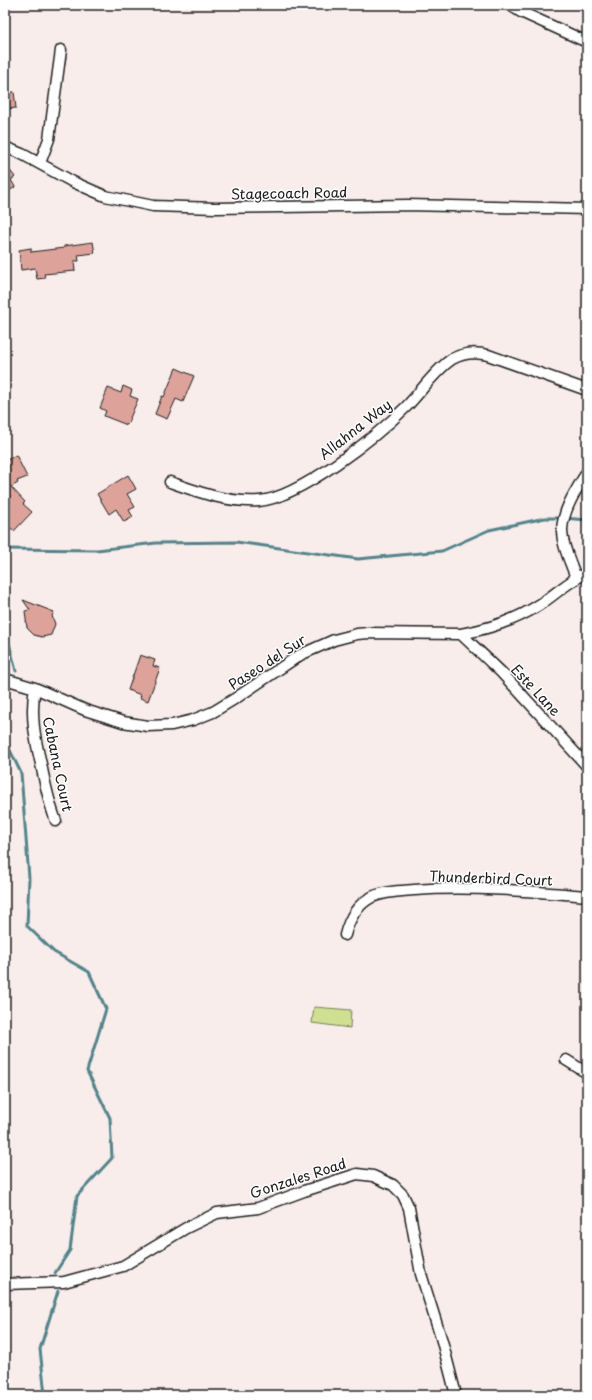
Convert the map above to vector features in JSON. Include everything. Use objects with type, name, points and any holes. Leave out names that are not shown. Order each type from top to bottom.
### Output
[{"type":"street","points":[[510,5],[520,12],[587,42]]},
{"type":"street","points":[[40,163],[49,139],[61,50]]},
{"type":"street","name":"Stagecoach Road","points":[[5,147],[40,163],[73,182],[105,196],[153,206],[216,208],[408,205],[587,209]]},
{"type":"street","name":"Allahna Way","points":[[170,482],[208,495],[234,500],[258,501],[279,497],[325,471],[377,434],[407,406],[443,366],[464,354],[488,355],[587,390]]},
{"type":"street","points":[[576,578],[564,542],[563,524],[566,512],[587,472]]},
{"type":"street","name":"Paseo del Sur","points":[[5,679],[35,688],[85,710],[123,722],[148,726],[172,725],[193,720],[213,712],[300,655],[334,640],[357,634],[368,633],[462,634],[490,627],[525,613],[538,606],[576,578],[587,573]]},
{"type":"street","name":"Este Lane","points":[[462,634],[509,680],[587,766]]},
{"type":"street","name":"Cabana Court","points":[[35,688],[32,704],[35,739],[47,794],[56,821]]},
{"type":"street","name":"Thunderbird Court","points":[[345,935],[352,916],[358,907],[374,896],[384,893],[426,890],[478,889],[587,896]]},
{"type":"street","points":[[566,1060],[587,1073]]},
{"type":"street","name":"Gonzales Road","points":[[5,1284],[64,1282],[123,1266],[186,1228],[217,1213],[258,1208],[357,1174],[365,1174],[380,1178],[393,1185],[403,1195],[409,1208],[422,1274],[456,1395]]},
{"type":"green space","points":[[314,1007],[351,1010],[350,1028],[312,1023]]},
{"type":"building","points":[[5,92],[14,92],[16,108],[5,109]]},
{"type":"building","points":[[5,164],[15,177],[11,180],[15,187],[5,194]]},
{"type":"building","points":[[93,242],[95,253],[78,255],[79,261],[74,261],[75,271],[44,274],[45,278],[37,279],[35,268],[21,270],[19,250],[31,248],[31,252],[64,248],[64,246]]},
{"type":"building","points":[[176,368],[194,376],[183,402],[176,399],[167,419],[155,414]]},
{"type":"building","points":[[123,386],[132,390],[130,396],[138,399],[127,425],[104,416],[106,411],[100,408],[108,388],[121,393]]},
{"type":"building","points":[[16,455],[27,477],[17,481],[18,483],[11,487],[25,502],[23,504],[32,512],[14,531],[5,522],[5,503],[10,497],[7,489],[5,490],[5,461]]},
{"type":"building","points":[[128,475],[136,489],[127,494],[135,507],[129,510],[133,517],[124,522],[116,509],[109,514],[97,494]]},
{"type":"building","points":[[23,600],[54,612],[52,616],[55,624],[51,635],[42,637],[34,635],[27,628],[25,611],[30,610]]},
{"type":"building","points":[[140,655],[155,660],[153,666],[160,668],[148,701],[140,698],[141,695],[128,690]]},
{"type":"waterway","points":[[5,549],[97,550],[156,543],[236,542],[358,559],[442,551],[489,530],[545,518],[587,520]]},
{"type":"waterway","points":[[5,627],[16,671]]},
{"type":"waterway","points":[[5,698],[8,685]]},
{"type":"waterway","points":[[5,740],[21,773],[29,878],[27,926],[54,952],[89,972],[106,1009],[87,1071],[110,1118],[112,1158],[77,1196],[70,1250],[55,1273]]},
{"type":"waterway","points":[[45,1395],[40,1349],[58,1291]]}]
